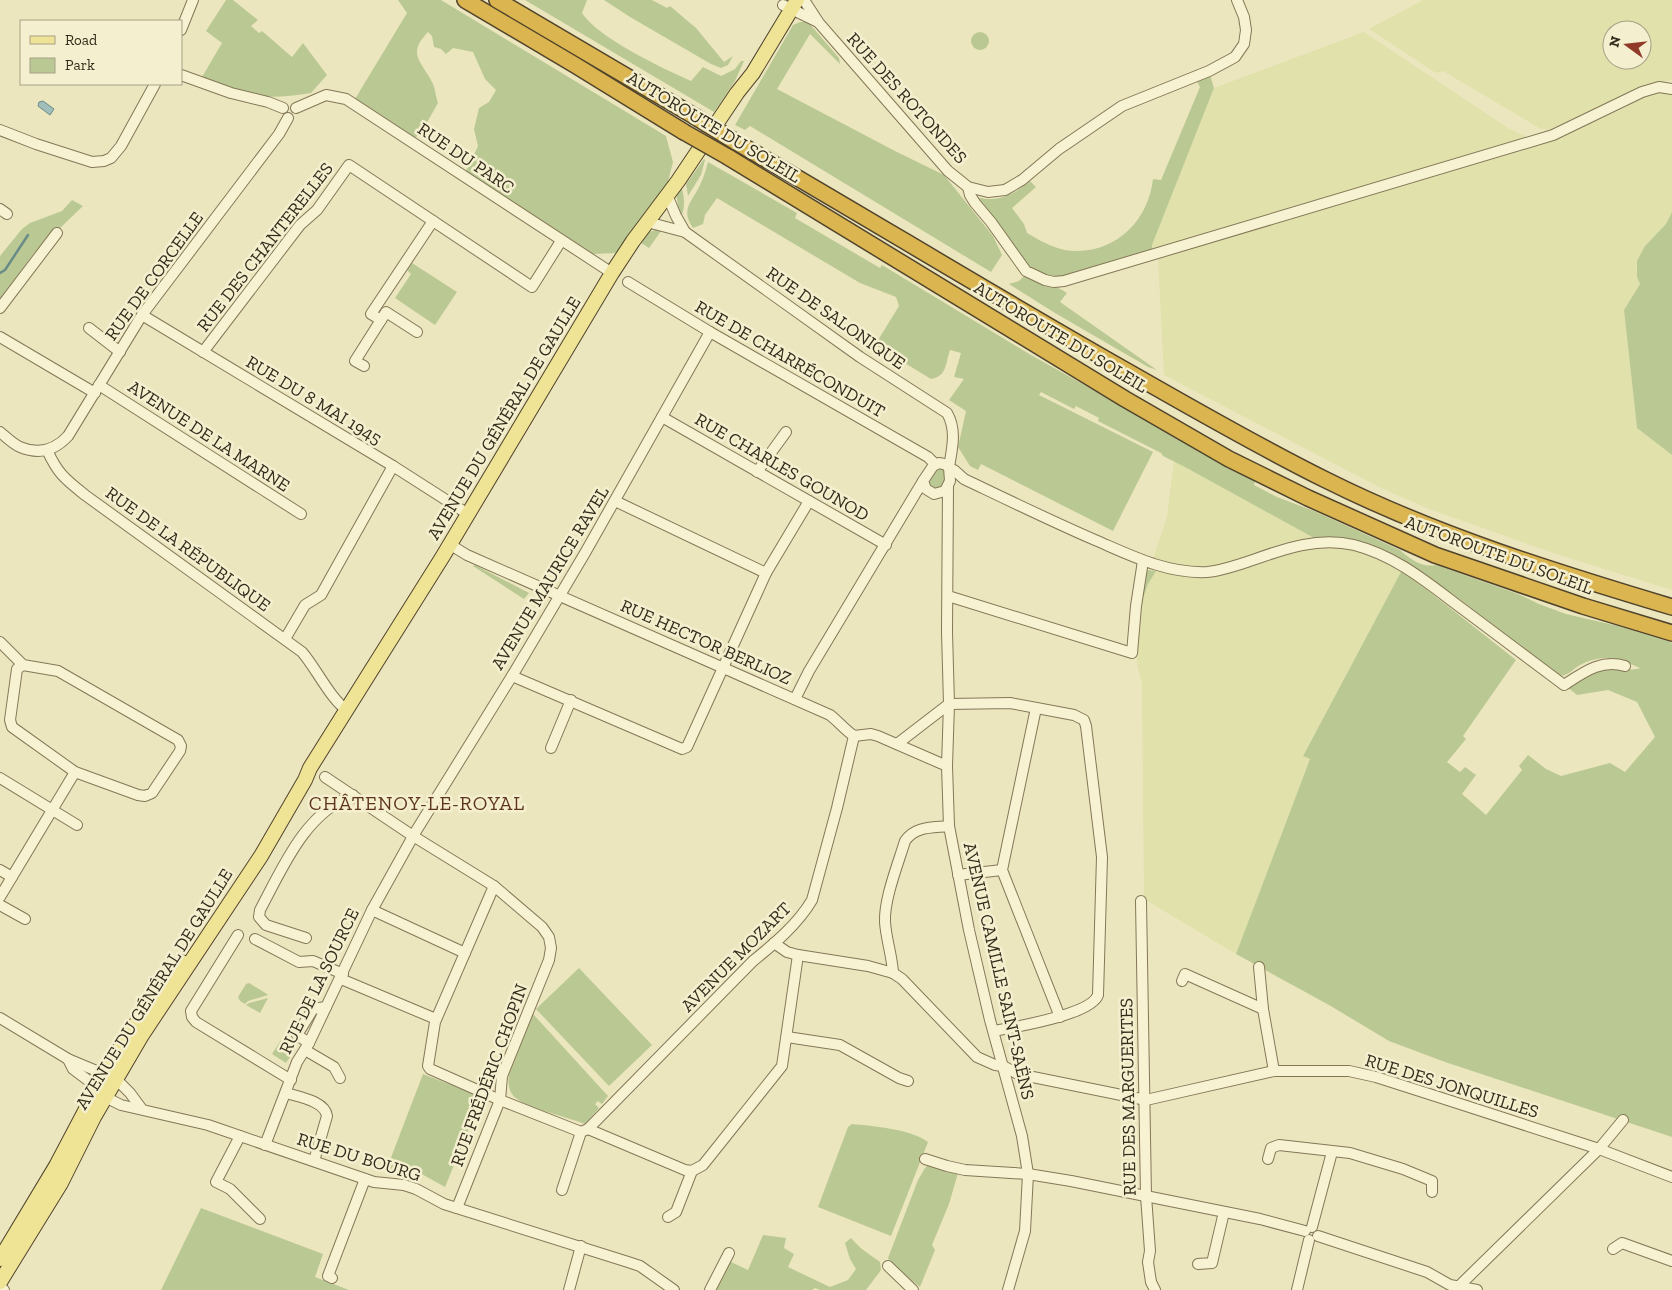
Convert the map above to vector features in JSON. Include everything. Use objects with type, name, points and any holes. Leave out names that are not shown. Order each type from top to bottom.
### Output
[{"type":"highway","name":"AUTOROUTE DU SOLEIL","points":[[465,0],[728,157],[1125,399],[1230,458],[1308,498],[1435,555],[1583,606],[1672,633]]},
{"type":"highway","name":"AUTOROUTE DU SOLEIL","points":[[497,0],[1074,341],[1218,423],[1326,481],[1475,543],[1672,607]]},
{"type":"main road","name":"AVENUE DU GÉNÉRAL DE GAULLE","points":[[0,1282],[61,1183],[132,1029],[182,962],[224,900],[297,782],[310,768],[468,514],[612,273],[736,93],[753,73],[789,4]]},
{"type":"main road","name":"AVENUE DU GÉNÉRAL DE GAULLE","points":[[0,1259],[106,1084]]},
{"type":"street","points":[[182,28],[193,0]]},
{"type":"street","name":"RUE DES ROTONDES","points":[[810,3],[819,22],[948,171],[968,187],[988,192],[1005,190],[1022,180],[1059,149],[1122,106],[1209,70],[1235,57],[1244,44],[1246,30],[1244,17],[1237,0]]},
{"type":"street","name":"RUE DES ROTONDES","points":[[789,4],[819,22]]},
{"type":"street","points":[[182,75],[231,93],[268,102],[283,108]]},
{"type":"street","points":[[0,130],[83,159],[99,163],[104,162],[111,158],[121,146],[154,85]]},
{"type":"street","points":[[968,187],[975,203],[1026,271],[1044,280],[1064,281],[1544,137],[1642,92],[1659,86],[1672,89]]},
{"type":"street","name":"RUE DU PARC","points":[[296,108],[326,95],[346,99],[612,273]]},
{"type":"street","points":[[290,103],[296,108],[296,114],[288,118],[283,113],[283,108],[290,103]]},
{"type":"street","name":"RUE DE CORCELLE","points":[[46,450],[60,445],[68,436],[142,315],[279,134],[288,118]]},
{"type":"street","name":"RUE DES CHANTERELLES","points":[[203,352],[300,225],[317,210],[349,165],[532,287],[561,241]]},
{"type":"street","name":"RUE DE SALONIQUE","points":[[667,195],[685,232]]},
{"type":"street","points":[[667,227],[676,216]]},
{"type":"street","points":[[381,320],[371,314],[433,221]]},
{"type":"street","name":"RUE DE SALONIQUE","points":[[647,222],[685,232],[860,357],[947,413],[954,430],[950,468]]},
{"type":"street","points":[[0,308],[57,233]]},
{"type":"street","name":"RUE DE CHARRÉCONDUIT","points":[[628,282],[710,332],[937,463]]},
{"type":"street","points":[[364,366],[355,361],[386,312],[416,332]]},
{"type":"street","name":"RUE DU 8 MAI 1945","points":[[142,315],[393,466],[468,514]]},
{"type":"street","points":[[89,328],[120,352]]},
{"type":"street","name":"AVENUE MAURICE RAVEL","points":[[413,836],[512,676],[615,501],[710,332]]},
{"type":"street","name":"AVENUE DE LA MARNE","points":[[0,337],[97,389],[301,514]]},
{"type":"street","name":"RUE CHARLES GOUNOD","points":[[662,418],[886,545]]},
{"type":"street","points":[[0,432],[19,447],[46,450]]},
{"type":"street","points":[[757,472],[786,432]]},
{"type":"street","points":[[795,699],[809,671],[916,495],[928,472],[937,463],[952,439]]},
{"type":"street","name":"RUE DE LA RÉPUBLIQUE","points":[[46,450],[55,468],[72,485],[302,652],[311,662],[338,704],[347,710]]},
{"type":"street","points":[[937,463],[944,464],[964,479],[1049,520],[1143,561],[1169,569],[1209,572],[1230,568],[1296,545],[1320,542],[1353,545],[1378,553],[1411,570],[1564,685],[1600,664],[1615,663],[1625,666]]},
{"type":"street","points":[[285,639],[305,605],[321,596],[393,466]]},
{"type":"street","points":[[949,484],[950,468]]},
{"type":"street","points":[[916,495],[942,493],[949,484],[964,479]]},
{"type":"street","points":[[923,481],[924,486],[949,507]]},
{"type":"street","name":"AVENUE CAMILLE SAINT-SAËNS","points":[[949,484],[947,632],[949,826],[969,930],[1022,1136],[1028,1174],[1025,1231],[1008,1290]]},
{"type":"street","points":[[615,501],[766,573]]},
{"type":"street","points":[[512,676],[682,748],[687,747],[766,573],[809,501]]},
{"type":"street","name":"RUE HECTOR BERLIOZ","points":[[449,544],[459,551],[830,715],[846,731],[854,736]]},
{"type":"street","points":[[948,596],[1132,653],[1136,606],[1143,561]]},
{"type":"street","points":[[0,642],[23,665],[58,671],[178,740],[181,746],[180,752],[152,793],[145,796],[138,795],[75,772],[12,727],[10,720],[17,669],[23,665]]},
{"type":"street","points":[[551,748],[571,700]]},
{"type":"street","points":[[897,744],[949,704],[1010,703],[1074,715],[1084,720],[1102,857],[1098,995],[1093,1003],[1060,1017],[994,1031]]},
{"type":"street","points":[[1036,708],[1002,870],[1060,1017]]},
{"type":"street","points":[[854,736],[871,734],[947,766]]},
{"type":"street","name":"AVENUE MOZART","points":[[584,1130],[753,961],[801,916],[812,900],[842,789],[854,736]]},
{"type":"street","points":[[0,897],[75,772]]},
{"type":"street","name":"RUE FRÉDÉRIC CHOPIN","points":[[325,777],[393,817],[413,836],[494,886],[542,927],[549,937],[551,948],[549,960],[502,1076],[500,1100],[456,1208]]},
{"type":"street","points":[[0,778],[77,824]]},
{"type":"street","points":[[306,938],[266,925],[260,917],[260,910],[288,859],[314,822],[324,811],[353,795]]},
{"type":"street","points":[[893,972],[893,961],[887,941],[885,914],[905,841],[909,834],[917,830],[949,826]]},
{"type":"street","name":"RUE DE LA SOURCE","points":[[265,1145],[297,1062],[342,976],[372,910],[413,836]]},
{"type":"street","points":[[0,870],[12,877]]},
{"type":"street","points":[[958,874],[1002,870]]},
{"type":"street","points":[[494,886],[436,1019],[428,1066],[430,1069],[500,1100],[692,1171]]},
{"type":"street","name":"RUE DES MARGUERITES","points":[[1141,901],[1146,1100],[1146,1196],[1150,1251],[1148,1262],[1151,1282],[1155,1290]]},
{"type":"street","points":[[0,904],[25,919]]},
{"type":"street","points":[[372,910],[465,953]]},
{"type":"street","points":[[238,935],[191,1012],[192,1017],[196,1022],[291,1080]]},
{"type":"street","points":[[255,939],[295,960],[313,962],[436,1019]]},
{"type":"street","points":[[774,943],[787,952],[798,955],[858,964],[893,972],[978,1057],[990,1064],[1003,1066],[1018,1074],[1146,1100]]},
{"type":"street","points":[[668,1217],[676,1212],[692,1171],[703,1165],[782,1066],[798,955]]},
{"type":"street","points":[[1259,967],[1263,1009],[1274,1071]]},
{"type":"street","points":[[1182,981],[1185,974],[1263,1009]]},
{"type":"street","points":[[326,1007],[313,1009],[297,1034],[307,1046],[334,1067],[340,1078]]},
{"type":"street","name":"RUE DU BOURG","points":[[0,1018],[106,1084],[121,1105],[141,1108],[165,1116],[208,1125],[374,1182],[404,1185],[416,1189],[444,1204],[640,1266],[674,1290]]},
{"type":"street","points":[[787,1037],[840,1045],[899,1078],[908,1081]]},
{"type":"street","name":"RUE DES JONQUILLES","points":[[1146,1100],[1274,1071],[1349,1071],[1454,1102],[1598,1149],[1672,1177]]},
{"type":"street","points":[[1007,1081],[1018,1074]]},
{"type":"street","points":[[106,1084],[130,1093],[141,1108]]},
{"type":"street","points":[[286,1093],[320,1104],[327,1111],[314,1160]]},
{"type":"street","points":[[1453,1288],[1598,1149],[1623,1120]]},
{"type":"street","points":[[562,1190],[584,1130]]},
{"type":"street","points":[[240,1136],[216,1182],[230,1189],[260,1219]]},
{"type":"street","points":[[1268,1159],[1271,1148],[1279,1145],[1350,1153],[1432,1180],[1432,1192]]},
{"type":"street","points":[[1297,1290],[1332,1152]]},
{"type":"street","points":[[925,1160],[965,1170],[1028,1174],[1224,1212],[1311,1233],[1427,1272],[1453,1288],[1477,1290]]},
{"type":"street","points":[[332,1278],[328,1276],[365,1179]]},
{"type":"street","points":[[1198,1264],[1212,1262],[1224,1212]]},
{"type":"street","points":[[1613,1249],[1622,1243],[1672,1261]]},
{"type":"street","points":[[569,1290],[580,1246]]},
{"type":"street","points":[[710,1290],[729,1253]]},
{"type":"street","points":[[888,1266],[913,1290]]},
{"type":"street","points":[[0,1287],[4,1290]]},
{"type":"green space","points":[[226,0],[233,0],[258,20],[251,26],[259,33],[262,31],[292,57],[303,43],[327,75],[311,93],[271,97],[257,95],[202,77],[222,43],[206,31]]},
{"type":"green space","points":[[398,0],[441,0],[666,136],[673,162],[668,182],[616,253],[593,254],[466,171],[478,146],[474,129],[479,108],[489,102],[496,90],[485,79],[473,52],[453,48],[446,54],[441,49],[434,47],[432,36],[428,32],[421,40],[417,52],[418,58],[433,84],[438,103],[422,131],[415,138],[355,99],[407,13]]},
{"type":"green space","points":[[525,0],[587,0],[582,13],[590,23],[616,42],[691,81],[703,67],[721,76],[735,69],[741,61],[744,61],[735,81],[714,112]]},
{"type":"green space","points":[[604,0],[652,0],[667,8],[670,6],[696,28],[724,62],[733,56],[728,65],[721,68],[711,64]]},
{"type":"green space","points":[[1423,0],[1672,0],[1672,80],[1643,88],[1552,130],[1541,129],[1443,71],[1436,73],[1369,29]]},
{"type":"green space","points":[[800,22],[808,22],[839,58],[840,64],[810,34],[777,89],[944,175],[993,236],[1002,255],[991,272],[750,126],[745,130],[735,125],[793,25]]},
{"type":"green space","points":[[980,32],[986,35],[989,41],[986,47],[980,50],[974,47],[971,41],[974,35]]},
{"type":"green space","points":[[1364,32],[1508,128],[1529,138],[1152,252],[1152,245],[1214,88]]},
{"type":"green space","points":[[1210,75],[1214,88],[1152,245],[1152,252],[1061,279],[1034,273],[974,197],[992,199],[1004,197],[1020,189],[1030,181],[1036,187],[1012,208],[1024,224],[1027,233],[1041,241],[1065,250],[1082,251],[1098,248],[1112,242],[1125,234],[1144,210],[1150,195],[1153,179],[1161,180],[1200,87],[1196,80]]},
{"type":"green space","points":[[1659,90],[1672,92],[1672,212],[1666,224],[1645,246],[1637,277],[1640,284],[1624,310],[1637,428],[1672,455],[1672,590],[1556,554],[1429,509],[1381,488],[1164,375],[1158,258],[1512,153],[1558,137]]},
{"type":"green space","points":[[704,159],[701,175],[688,196],[686,184]]},
{"type":"green space","points":[[708,162],[797,213],[795,218],[880,268],[882,265],[1031,355],[1255,481],[1254,485],[1277,497],[1314,511],[1400,550],[1421,564],[1436,565],[1518,594],[1566,614],[1618,626],[1671,642],[1672,1137],[1445,1062],[1389,1041],[1329,1005],[1236,954],[1310,759],[1303,756],[1402,570],[1516,660],[1463,736],[1466,739],[1447,762],[1460,772],[1465,767],[1476,775],[1462,794],[1486,815],[1522,770],[1519,766],[1528,755],[1546,769],[1561,776],[1610,763],[1625,772],[1655,737],[1637,702],[1608,690],[1577,695],[1566,686],[1598,669],[1614,667],[1640,668],[1618,659],[1604,658],[1589,661],[1560,676],[1462,601],[1397,557],[1378,549],[1314,538],[1163,456],[1161,453],[1098,421],[1099,418],[1076,406],[1074,409],[1041,392],[1039,395],[1153,452],[1113,531],[981,464],[978,470],[970,466],[958,447],[966,411],[949,400],[964,379],[954,377],[961,353],[950,350],[943,372],[936,378],[931,379],[875,345],[899,306],[896,297],[860,283],[717,198],[705,215],[703,224],[693,228],[687,216],[687,211],[705,173]]},
{"type":"green space","points":[[681,187],[684,202],[681,217],[676,192]]},
{"type":"green space","points":[[72,200],[83,206],[34,253],[0,299],[0,256],[22,229],[30,223],[62,211]]},
{"type":"green space","points":[[1672,212],[1672,455],[1637,428],[1624,310],[1640,284],[1637,277],[1637,261],[1645,246],[1666,224]]},
{"type":"green space","points":[[658,229],[661,231],[649,248],[641,243],[649,232]]},
{"type":"green space","points":[[412,263],[457,292],[435,325],[395,298],[411,274],[407,270]]},
{"type":"green space","points":[[1025,275],[1063,290],[1067,293],[1060,302],[1157,370],[1148,367],[1055,313],[1009,284],[1019,281]]},
{"type":"green space","points":[[1174,461],[1314,538],[1210,569],[1176,567],[1153,559],[1167,517]]},
{"type":"green space","points":[[936,467],[945,469],[947,479],[941,489],[931,488],[928,480]]},
{"type":"green space","points":[[1330,545],[1352,548],[1372,555],[1402,570],[1303,755],[1310,759],[1236,954],[1144,899],[1142,683],[1137,664],[1140,607],[1148,584],[1156,571],[1173,574]]},
{"type":"green space","points":[[475,565],[529,593],[524,599],[473,566]]},
{"type":"green space","points":[[1147,570],[1156,571],[1148,584],[1140,607]]},
{"type":"green space","points":[[579,968],[652,1045],[609,1086],[536,1009]]},
{"type":"green space","points":[[249,983],[268,995],[248,1001],[245,1004],[240,1001],[238,997],[246,984]]},
{"type":"green space","points":[[268,998],[260,1013],[246,1005],[249,1003]]},
{"type":"green space","points":[[533,1014],[608,1096],[602,1104],[598,1101],[595,1104],[599,1108],[585,1124],[524,1103],[511,1092],[509,1075]]},
{"type":"green space","points":[[281,1040],[295,1050],[286,1063],[272,1054]]},
{"type":"green space","points":[[423,1074],[482,1097],[445,1187],[418,1172],[387,1168]]},
{"type":"green space","points":[[852,1124],[902,1131],[928,1142],[891,1236],[818,1207],[848,1127]]},
{"type":"green space","points":[[928,1165],[958,1173],[949,1204],[932,1245],[935,1250],[920,1287],[890,1263],[888,1258],[918,1180]]},
{"type":"green space","points":[[201,1208],[323,1254],[315,1277],[349,1290],[161,1290]]},
{"type":"green space","points":[[763,1235],[786,1238],[784,1248],[794,1254],[788,1267],[830,1287],[848,1280],[856,1269],[850,1259],[845,1243],[851,1238],[880,1262],[881,1270],[866,1290],[820,1290],[815,1288],[812,1290],[716,1290],[729,1261],[748,1270]]},
{"type":"water","points":[[43,101],[54,109],[50,115],[38,106],[39,102]]},
{"type":"waterway","points":[[0,273],[5,270],[28,235]]},
{"type":"district","name":"CHÂTENOY-LE-ROYAL","points":[[417,803]]}]
